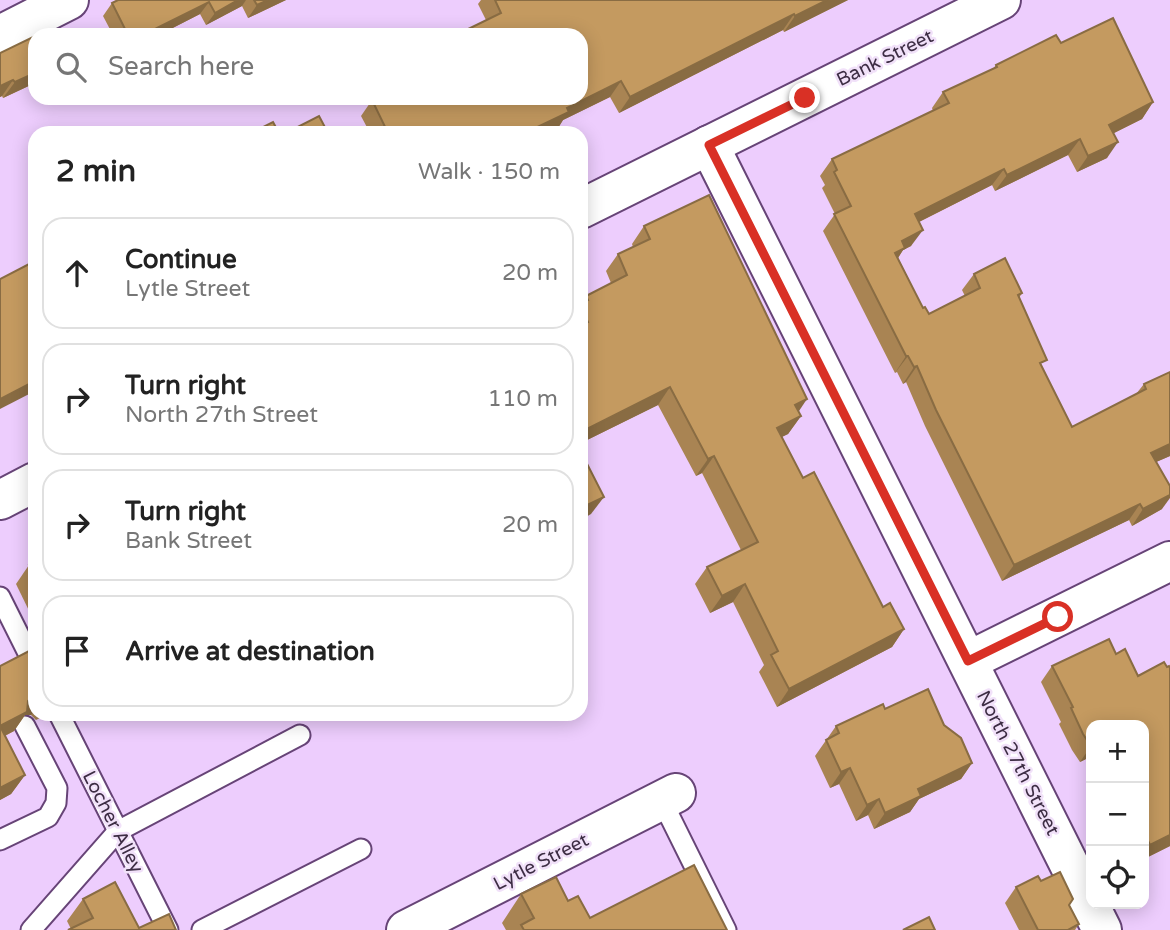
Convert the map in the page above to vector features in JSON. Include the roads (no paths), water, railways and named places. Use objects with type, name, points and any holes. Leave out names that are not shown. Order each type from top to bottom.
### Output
[{"type":"street","points":[[0,35],[69,0]]},
{"type":"street","name":"Bank Street","points":[[588,206],[980,5]]},
{"type":"street","name":"North 27th Street","points":[[709,145],[1102,930]]},
{"type":"street","points":[[0,500],[28,486]]},
{"type":"street","points":[[968,661],[1170,561]]},
{"type":"street","name":"Lytle Street","points":[[406,930],[669,797]]},
{"type":"lane","points":[[0,597],[28,653]]},
{"type":"lane","name":"Locher Alley","points":[[63,721],[168,930]]},
{"type":"lane","points":[[0,840],[48,817],[56,803],[57,788],[24,726]]},
{"type":"lane","points":[[31,930],[118,831],[300,735]]},
{"type":"lane","points":[[669,797],[726,930]]},
{"type":"lane","points":[[202,930],[361,849]]}]
